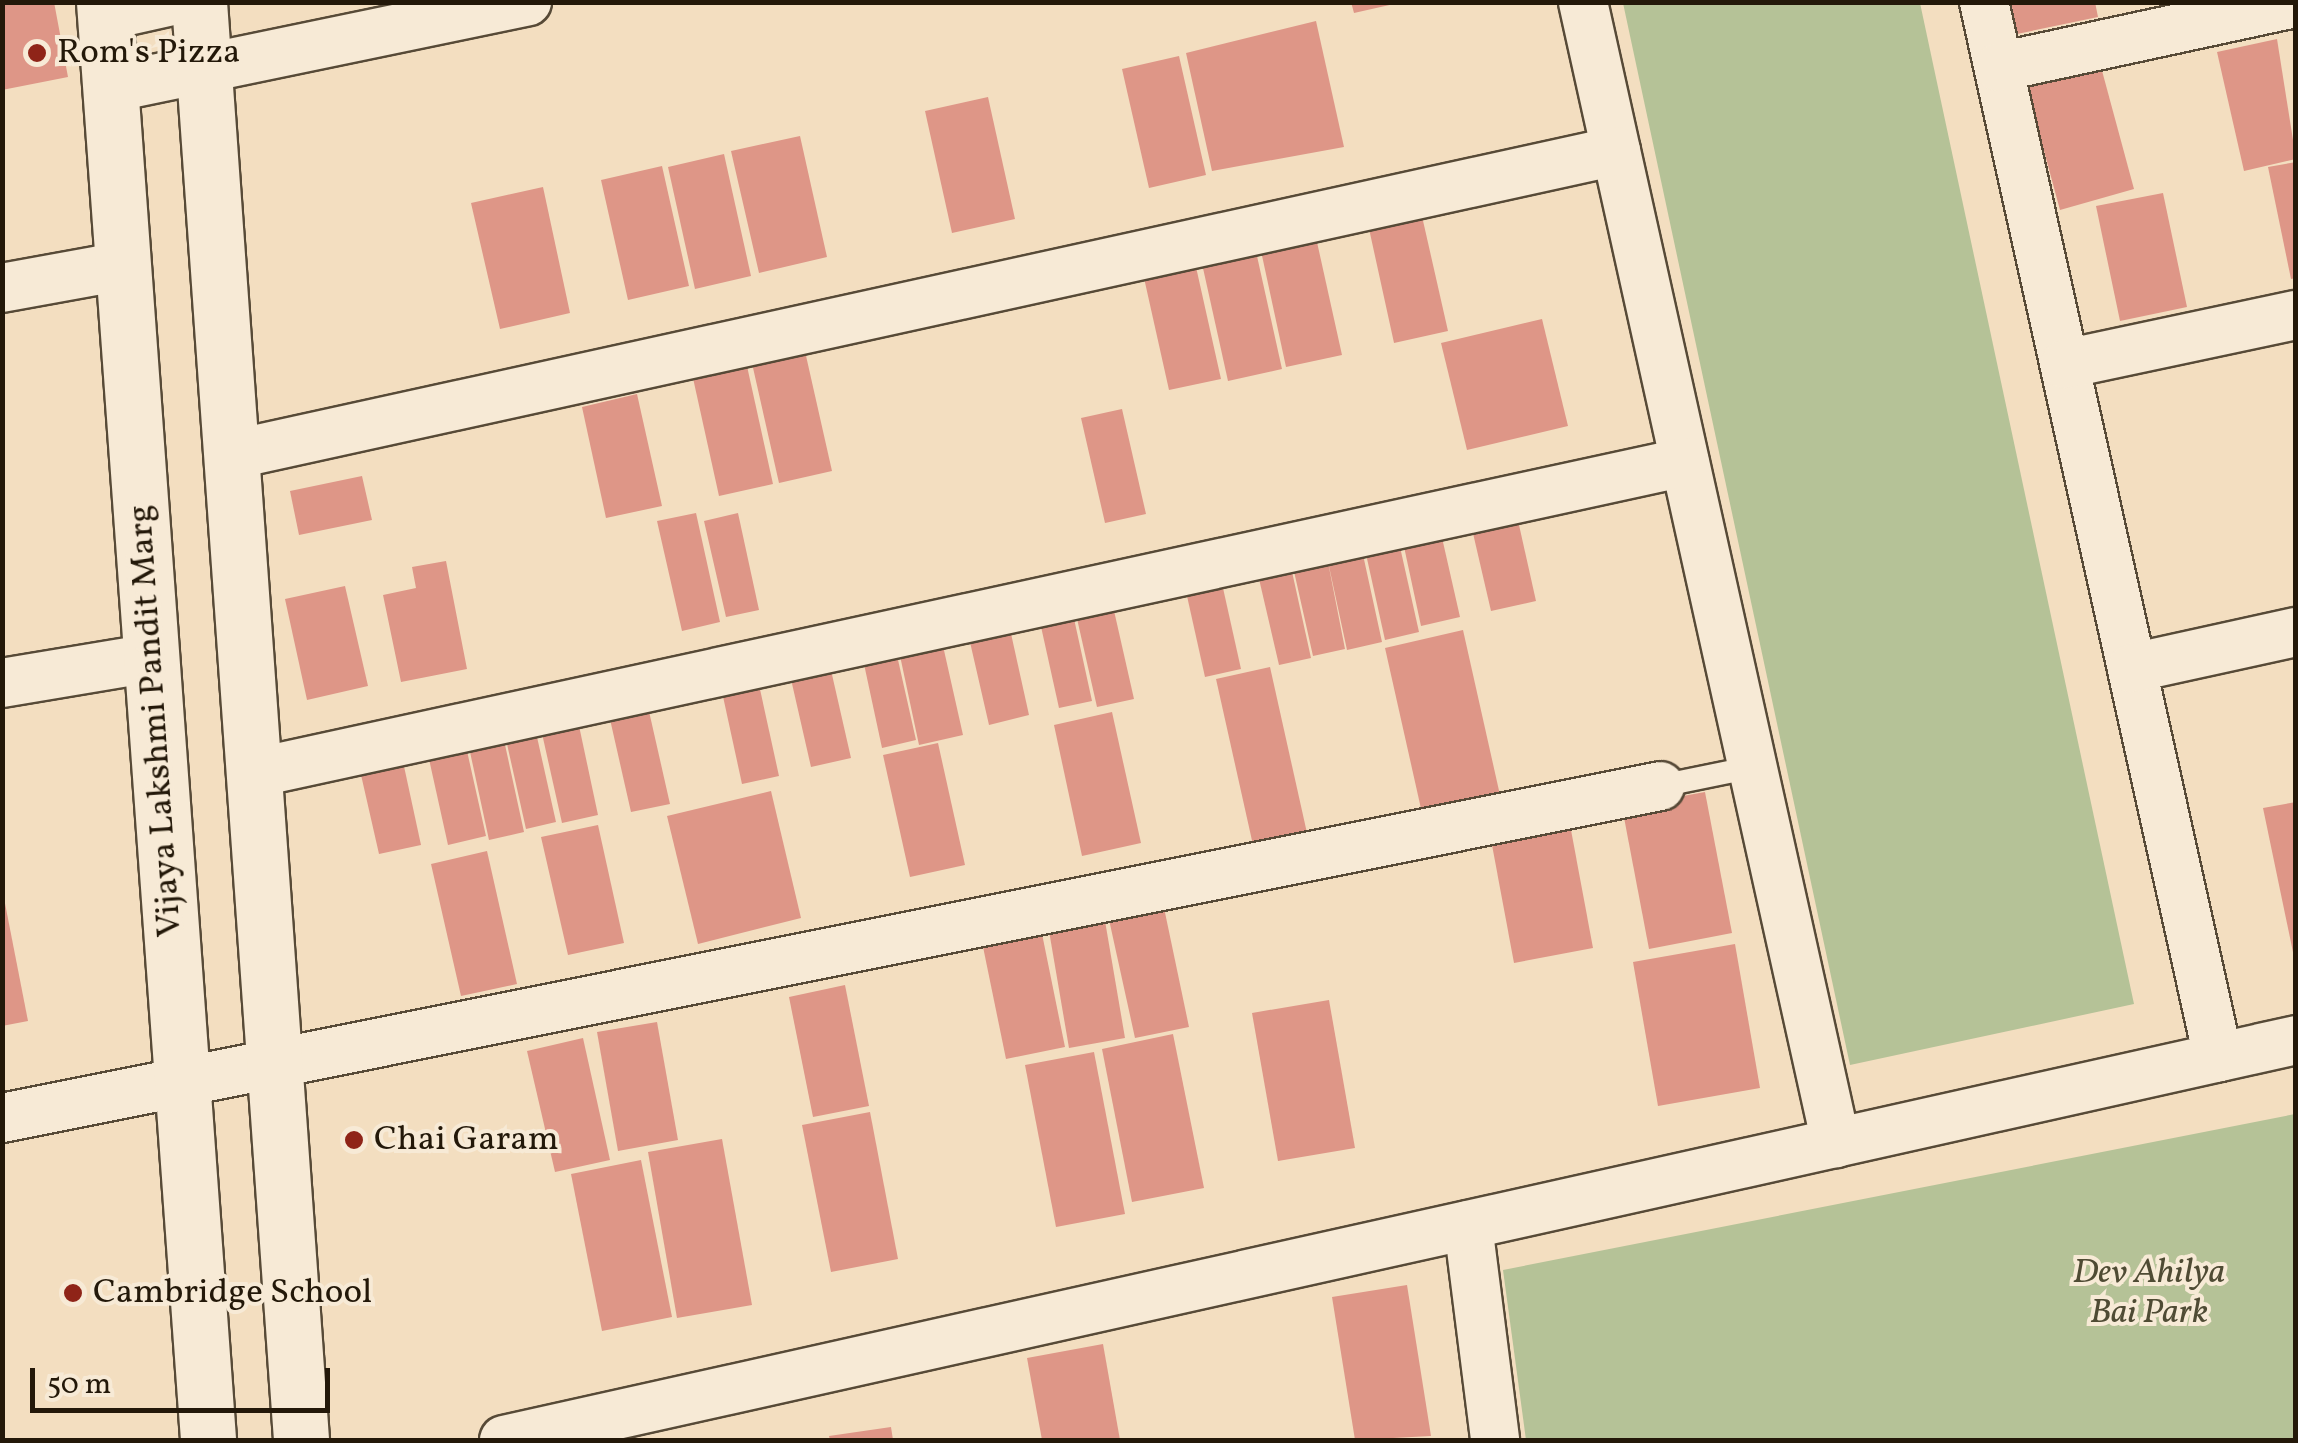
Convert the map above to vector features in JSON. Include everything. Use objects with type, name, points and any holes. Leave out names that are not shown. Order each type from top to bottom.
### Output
[{"type":"street","points":[[104,9],[168,2]]},
{"type":"street","points":[[199,2],[301,1440]]},
{"type":"street","points":[[110,88],[527,2]]},
{"type":"street","points":[[1583,2],[1836,1142]]},
{"type":"street","points":[[1984,2],[2218,1057]]},
{"type":"street","points":[[1999,67],[2296,2]]},
{"type":"street","name":"Vijaya Lakshmi Pandit Marg","points":[[104,9],[208,1440]]},
{"type":"street","points":[[231,456],[1616,150]]},
{"type":"street","points":[[2,288],[123,266]]},
{"type":"street","points":[[2064,364],[2296,315]]},
{"type":"street","points":[[254,773],[1685,462]]},
{"type":"street","points":[[2132,668],[2296,632]]},
{"type":"street","points":[[2,684],[151,658]]},
{"type":"street","points":[[2,1118],[275,1069],[1660,786]]},
{"type":"street","points":[[504,1440],[2296,1040]]},
{"type":"street","points":[[1468,1225],[1495,1440]]},
{"type":"lane","points":[[1660,786],[1753,767]]},
{"type":"green space","points":[[1623,3],[1920,3],[2134,1004],[1850,1065]]},
{"type":"green space","name":"Dev Ahilya Bai Park","points":[[2295,1114],[2295,1440],[1526,1440],[1503,1270]]},
{"type":"building","points":[[2,2],[54,2],[68,77],[2,90]]},
{"type":"building","points":[[1351,2],[1394,2],[1394,4],[1354,13]]},
{"type":"building","points":[[2011,2],[2095,2],[2098,17],[2017,34]]},
{"type":"building","points":[[1316,21],[1344,147],[1212,171],[1186,53]]},
{"type":"building","points":[[2277,39],[2296,159],[2244,171],[2217,52]]},
{"type":"building","points":[[1179,56],[1206,175],[1149,188],[1122,69]]},
{"type":"building","points":[[2101,67],[2134,189],[2060,210],[2027,88]]},
{"type":"building","points":[[988,97],[1015,219],[952,233],[925,111]]},
{"type":"building","points":[[800,136],[827,257],[759,273],[731,151]]},
{"type":"building","points":[[724,154],[751,276],[695,289],[668,167]]},
{"type":"building","points":[[2296,162],[2296,278],[2291,279],[2268,167]]},
{"type":"building","points":[[662,166],[689,286],[628,300],[601,180]]},
{"type":"building","points":[[543,187],[570,313],[500,329],[471,203]]},
{"type":"building","points":[[2163,193],[2187,307],[2120,321],[2096,206]]},
{"type":"building","points":[[1419,203],[1448,331],[1394,343],[1366,215]]},
{"type":"building","points":[[1313,224],[1342,355],[1286,367],[1258,237]]},
{"type":"building","points":[[1253,238],[1282,369],[1228,381],[1199,250]]},
{"type":"building","points":[[1192,249],[1221,379],[1169,390],[1140,260]]},
{"type":"building","points":[[1542,319],[1568,426],[1467,450],[1441,343]]},
{"type":"building","points":[[802,338],[832,471],[779,483],[749,350]]},
{"type":"building","points":[[743,348],[773,484],[719,496],[689,360]]},
{"type":"building","points":[[637,394],[662,506],[606,518],[582,407]]},
{"type":"building","points":[[1122,409],[1146,514],[1105,523],[1081,418]]},
{"type":"building","points":[[362,476],[372,520],[299,535],[290,491]]},
{"type":"building","points":[[1515,507],[1536,601],[1491,611],[1469,516]]},
{"type":"building","points":[[696,513],[720,622],[682,631],[657,521]]},
{"type":"building","points":[[738,513],[759,610],[726,617],[704,521]]},
{"type":"building","points":[[1438,520],[1460,617],[1421,626],[1400,528]]},
{"type":"building","points":[[1396,529],[1419,632],[1385,640],[1362,536]]},
{"type":"building","points":[[1360,541],[1382,642],[1347,650],[1327,557],[1345,649],[1313,656],[1291,558]]},
{"type":"building","points":[[1289,558],[1311,658],[1279,665],[1256,566]]},
{"type":"building","points":[[446,561],[467,669],[401,682],[383,595],[416,588],[412,567]]},
{"type":"building","points":[[1219,570],[1241,669],[1205,677],[1183,578]]},
{"type":"building","points":[[345,586],[368,686],[307,700],[285,599]]},
{"type":"building","points":[[1110,593],[1134,699],[1097,707],[1073,601]]},
{"type":"building","points":[[1071,605],[1092,701],[1059,708],[1038,613]]},
{"type":"building","points":[[1008,620],[1029,715],[989,725],[967,629]]},
{"type":"building","points":[[939,628],[963,735],[919,745],[896,637]]},
{"type":"building","points":[[1463,630],[1502,804],[1424,822],[1385,648]]},
{"type":"building","points":[[894,642],[916,740],[882,748],[861,650]]},
{"type":"building","points":[[828,657],[851,758],[811,767],[788,666]]},
{"type":"building","points":[[1270,667],[1309,842],[1255,854],[1216,679]]},
{"type":"building","points":[[756,671],[779,776],[742,784],[719,678]]},
{"type":"building","points":[[646,698],[670,804],[631,812],[607,706]]},
{"type":"building","points":[[1112,712],[1141,843],[1082,856],[1054,725]]},
{"type":"building","points":[[578,721],[598,815],[562,823],[541,729]]},
{"type":"building","points":[[535,728],[556,822],[526,829],[505,735]]},
{"type":"building","points":[[502,731],[524,832],[489,840],[467,738]]},
{"type":"building","points":[[465,742],[486,836],[448,845],[427,750]]},
{"type":"building","points":[[938,743],[965,865],[910,877],[883,755]]},
{"type":"building","points":[[402,757],[421,845],[379,854],[359,766]]},
{"type":"building","points":[[771,791],[801,918],[698,944],[667,816]]},
{"type":"building","points":[[1705,792],[1732,933],[1649,949],[1622,807]]},
{"type":"building","points":[[2296,802],[2296,957],[2294,957],[2263,808]]},
{"type":"building","points":[[598,825],[624,943],[568,955],[541,837]]},
{"type":"building","points":[[1571,830],[1593,948],[1514,963],[1492,845]]},
{"type":"building","points":[[487,851],[517,984],[461,996],[431,864]]},
{"type":"building","points":[[2,888],[28,1021],[2,1026]]},
{"type":"building","points":[[1163,903],[1189,1027],[1135,1038],[1108,915]]},
{"type":"building","points":[[1104,915],[1125,1038],[1069,1048],[1048,925]]},
{"type":"building","points":[[1040,924],[1065,1047],[1006,1059],[981,937]]},
{"type":"building","points":[[1735,944],[1760,1088],[1658,1106],[1633,962]]},
{"type":"building","points":[[845,985],[869,1106],[813,1117],[789,997]]},
{"type":"building","points":[[1329,1000],[1355,1148],[1278,1161],[1252,1013]]},
{"type":"building","points":[[657,1022],[678,1140],[618,1151],[597,1032]]},
{"type":"building","points":[[1173,1034],[1204,1188],[1132,1202],[1102,1049]]},
{"type":"building","points":[[583,1038],[610,1160],[555,1172],[527,1051]]},
{"type":"building","points":[[1094,1052],[1125,1214],[1056,1227],[1025,1065]]},
{"type":"building","points":[[870,1112],[898,1259],[831,1272],[802,1125]]},
{"type":"building","points":[[722,1139],[752,1305],[677,1318],[648,1152]]},
{"type":"building","points":[[641,1160],[672,1317],[602,1331],[571,1174]]},
{"type":"building","points":[[1407,1285],[1431,1436],[1355,1440],[1332,1297]]},
{"type":"building","points":[[1103,1344],[1120,1440],[1042,1440],[1027,1358]]},
{"type":"building","points":[[891,1427],[893,1440],[830,1440],[829,1436]]},
{"type":"place","name":"Rom's Pizza","points":[[37,53]]},
{"type":"place","name":"Chai Garam","points":[[354,1140]]},
{"type":"place","name":"Cambridge School","points":[[73,1293]]}]
